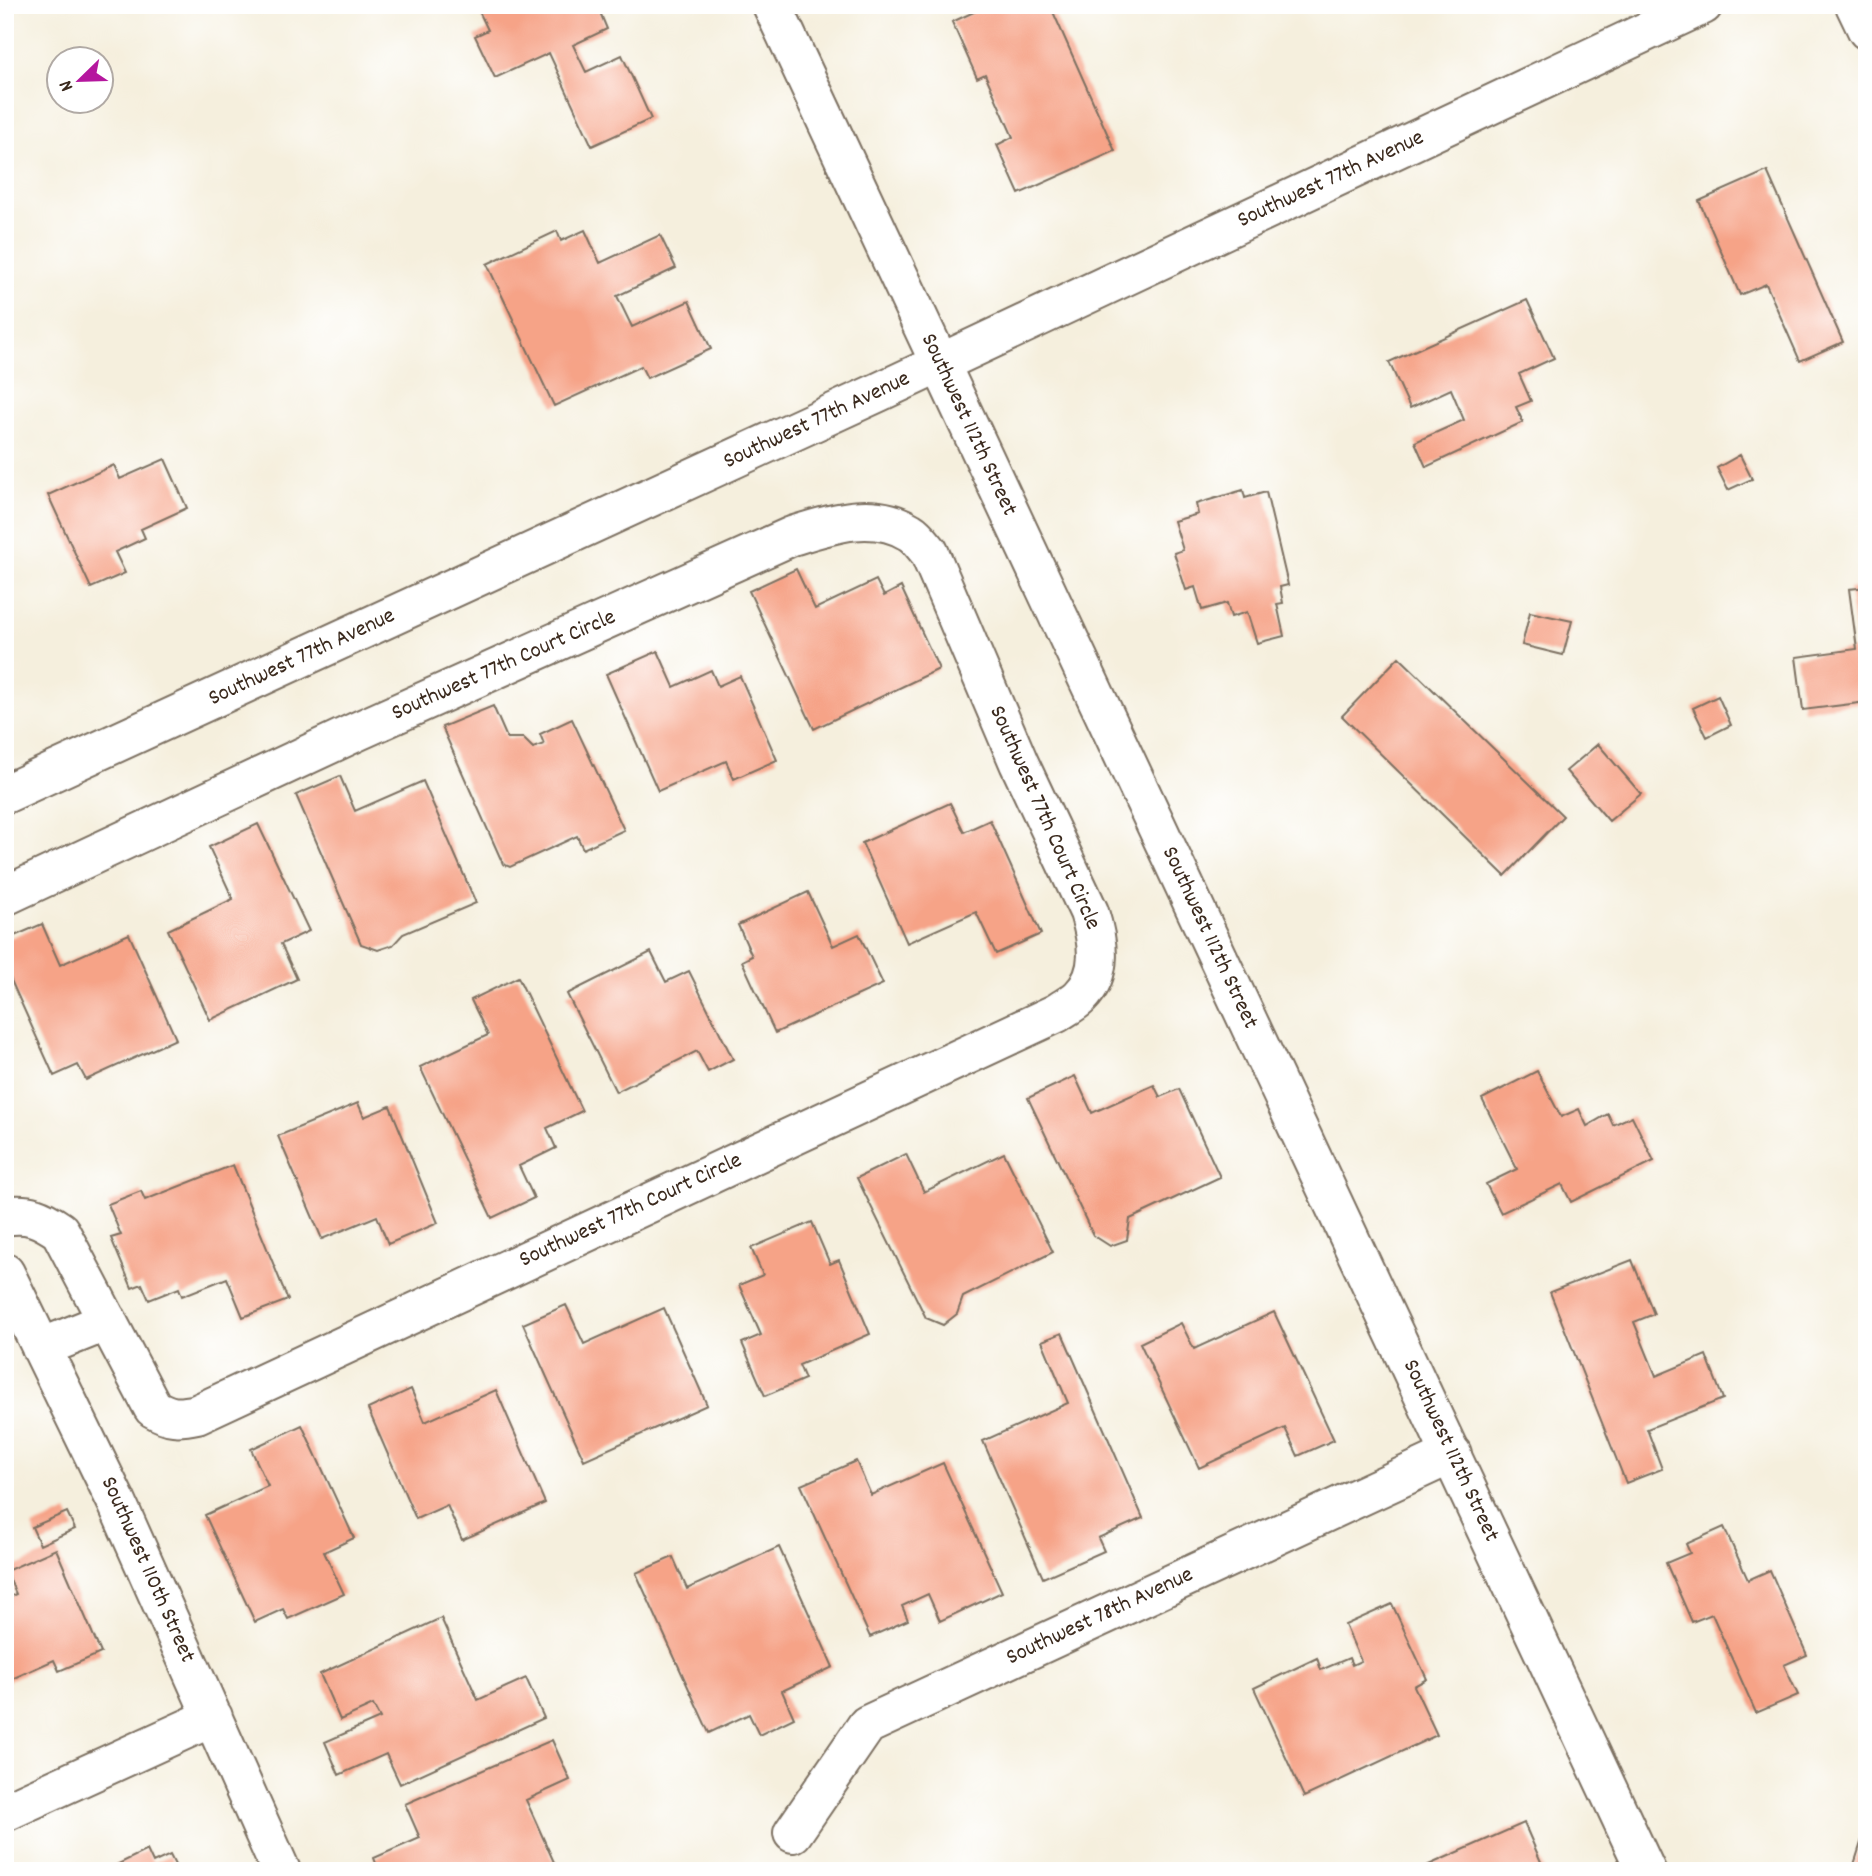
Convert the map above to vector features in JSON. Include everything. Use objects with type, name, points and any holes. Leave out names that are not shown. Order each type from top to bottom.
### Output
[{"type":"street","name":"Southwest 112th Street","points":[[772,5],[1646,1871]]},
{"type":"street","name":"Southwest 77th Avenue","points":[[5,794],[939,364],[1703,5]]},
{"type":"street","points":[[1855,5],[1867,30]]},
{"type":"street","name":"Southwest 77th Court Circle","points":[[5,896],[358,731],[792,536],[843,522],[867,519],[891,523],[912,533],[929,552],[1019,763],[1089,912],[1096,933],[1098,953],[1094,978],[1080,998],[1057,1013],[197,1414],[167,1416],[153,1408],[60,1231],[42,1218],[20,1214],[5,1216]]},
{"type":"street","name":"Southwest 110th Street","points":[[5,1273],[117,1503],[281,1871]]},
{"type":"street","points":[[41,1348],[114,1332]]},
{"type":"street","name":"Southwest 78th Avenue","points":[[793,1833],[867,1725],[1452,1454]]},
{"type":"street","points":[[5,1812],[213,1717]]},
{"type":"building","points":[[476,5],[597,5],[607,29],[573,45],[586,72],[622,55],[651,119],[592,146],[549,53],[495,78],[475,36],[488,30]]},
{"type":"building","points":[[989,5],[1050,5],[1115,151],[1019,194],[997,145],[1013,137],[985,74],[977,78],[952,22]]},
{"type":"building","points":[[1767,171],[1843,342],[1800,361],[1766,284],[1740,295],[1699,201]]},
{"type":"building","points":[[585,230],[600,263],[660,235],[676,268],[617,296],[632,327],[689,301],[711,349],[647,378],[641,366],[554,406],[487,264],[557,231],[561,241]]},
{"type":"building","points":[[1527,300],[1554,358],[1519,374],[1531,401],[1516,407],[1523,422],[1426,467],[1415,442],[1464,420],[1451,389],[1410,408],[1389,362]]},
{"type":"building","points":[[1740,455],[1752,479],[1728,490],[1717,468]]},
{"type":"building","points":[[165,459],[187,508],[141,529],[145,538],[115,552],[125,573],[91,588],[48,495],[114,465],[120,479]]},
{"type":"building","points":[[1243,490],[1245,498],[1266,492],[1288,585],[1280,587],[1283,603],[1277,604],[1284,636],[1257,643],[1247,612],[1231,617],[1227,603],[1202,610],[1195,587],[1186,590],[1174,553],[1183,550],[1174,521],[1198,514],[1196,504]]},
{"type":"building","points":[[796,569],[815,609],[876,580],[884,596],[901,587],[939,669],[814,729],[749,591]]},
{"type":"building","points":[[1867,587],[1867,702],[1803,710],[1796,657],[1857,649],[1849,589]]},
{"type":"building","points":[[1530,612],[1572,621],[1563,655],[1522,645]]},
{"type":"building","points":[[658,651],[674,687],[711,670],[718,686],[740,676],[777,760],[734,779],[726,761],[658,791],[606,674]]},
{"type":"building","points":[[1399,657],[1563,816],[1505,876],[1342,716]]},
{"type":"building","points":[[1718,696],[1731,725],[1707,737],[1693,708]]},
{"type":"building","points":[[493,706],[507,738],[523,738],[533,748],[544,744],[540,734],[572,719],[624,830],[583,849],[577,836],[510,867],[503,864],[442,727]]},
{"type":"building","points":[[1598,744],[1641,794],[1609,821],[1566,771]]},
{"type":"building","points":[[340,776],[355,811],[423,781],[476,903],[403,934],[393,945],[378,950],[361,944],[296,795]]},
{"type":"building","points":[[950,803],[964,832],[990,820],[1041,934],[996,954],[976,912],[907,943],[862,843]]},
{"type":"building","points":[[258,824],[309,931],[281,944],[297,979],[210,1020],[168,930],[233,899],[209,847]]},
{"type":"building","points":[[808,892],[833,946],[859,934],[883,984],[775,1033],[742,961],[752,956],[738,925]]},
{"type":"building","points":[[42,924],[60,965],[129,934],[176,1039],[86,1080],[78,1065],[54,1076],[5,967],[5,940]]},
{"type":"building","points":[[651,952],[666,982],[689,971],[733,1059],[708,1072],[697,1051],[616,1092],[567,994]]},
{"type":"building","points":[[518,977],[582,1111],[547,1128],[556,1148],[519,1166],[534,1198],[492,1218],[420,1067],[488,1035],[471,1000]]},
{"type":"building","points":[[1537,1071],[1561,1117],[1579,1109],[1587,1126],[1608,1114],[1613,1125],[1632,1116],[1654,1161],[1571,1202],[1562,1184],[1501,1213],[1486,1184],[1517,1169],[1482,1099]]},
{"type":"building","points":[[1075,1076],[1092,1113],[1154,1085],[1160,1097],[1179,1089],[1220,1177],[1130,1219],[1127,1240],[1110,1246],[1093,1235],[1028,1098]]},
{"type":"building","points":[[358,1103],[364,1117],[390,1106],[438,1223],[388,1244],[377,1216],[322,1239],[278,1136]]},
{"type":"building","points":[[1004,1153],[1053,1252],[963,1297],[957,1314],[943,1325],[926,1318],[857,1178],[906,1154],[924,1192]]},
{"type":"building","points":[[233,1165],[288,1300],[243,1317],[227,1278],[182,1296],[179,1288],[149,1300],[142,1284],[132,1288],[111,1238],[121,1235],[108,1204],[141,1191],[145,1200]]},
{"type":"building","points":[[812,1222],[830,1264],[839,1260],[870,1334],[799,1365],[805,1379],[765,1396],[742,1343],[761,1335],[739,1285],[763,1275],[751,1248]]},
{"type":"building","points":[[1632,1260],[1654,1314],[1634,1322],[1656,1376],[1706,1355],[1723,1399],[1647,1429],[1662,1469],[1626,1483],[1550,1292]]},
{"type":"building","points":[[566,1305],[584,1344],[664,1308],[707,1405],[584,1460],[523,1324]]},
{"type":"building","points":[[1274,1312],[1334,1440],[1298,1456],[1285,1428],[1199,1468],[1140,1343],[1181,1323],[1194,1349]]},
{"type":"building","points":[[1062,1333],[1143,1518],[1098,1538],[1104,1551],[1043,1578],[983,1441],[1068,1403],[1042,1341]]},
{"type":"building","points":[[411,1389],[425,1422],[496,1390],[545,1503],[462,1540],[447,1505],[416,1519],[368,1409]]},
{"type":"building","points":[[302,1425],[354,1538],[324,1552],[344,1594],[288,1619],[283,1609],[255,1622],[205,1515],[268,1486],[251,1449]]},
{"type":"building","points":[[856,1461],[871,1495],[943,1463],[1002,1592],[940,1621],[928,1594],[902,1606],[908,1620],[870,1637],[801,1485]]},
{"type":"building","points":[[67,1512],[75,1529],[40,1545],[32,1527]]},
{"type":"building","points":[[1724,1527],[1748,1580],[1770,1570],[1807,1655],[1784,1665],[1798,1695],[1756,1713],[1712,1614],[1692,1622],[1666,1563],[1690,1553],[1686,1544]]},
{"type":"building","points":[[779,1547],[833,1667],[782,1691],[794,1718],[759,1735],[749,1714],[709,1733],[636,1573],[673,1557],[687,1589]]},
{"type":"building","points":[[56,1549],[101,1653],[59,1671],[54,1660],[5,1682],[5,1599],[16,1594],[6,1571]]},
{"type":"building","points":[[1392,1604],[1427,1679],[1414,1686],[1437,1735],[1304,1797],[1254,1688],[1317,1658],[1321,1670],[1349,1658],[1352,1665],[1361,1661],[1345,1625]]},
{"type":"building","points":[[441,1618],[478,1700],[526,1678],[544,1718],[400,1784],[386,1754],[339,1775],[325,1742],[380,1718],[373,1705],[340,1720],[320,1674]]},
{"type":"building","points":[[552,1740],[570,1780],[526,1800],[558,1871],[379,1871],[374,1858],[420,1838],[405,1804]]},
{"type":"building","points":[[1524,1823],[1545,1871],[1415,1871]]},
{"type":"building","points":[[1866,1827],[1867,1871],[1852,1871]]},
{"type":"building","points":[[147,1850],[153,1863],[170,1855],[178,1871],[104,1871]]}]
